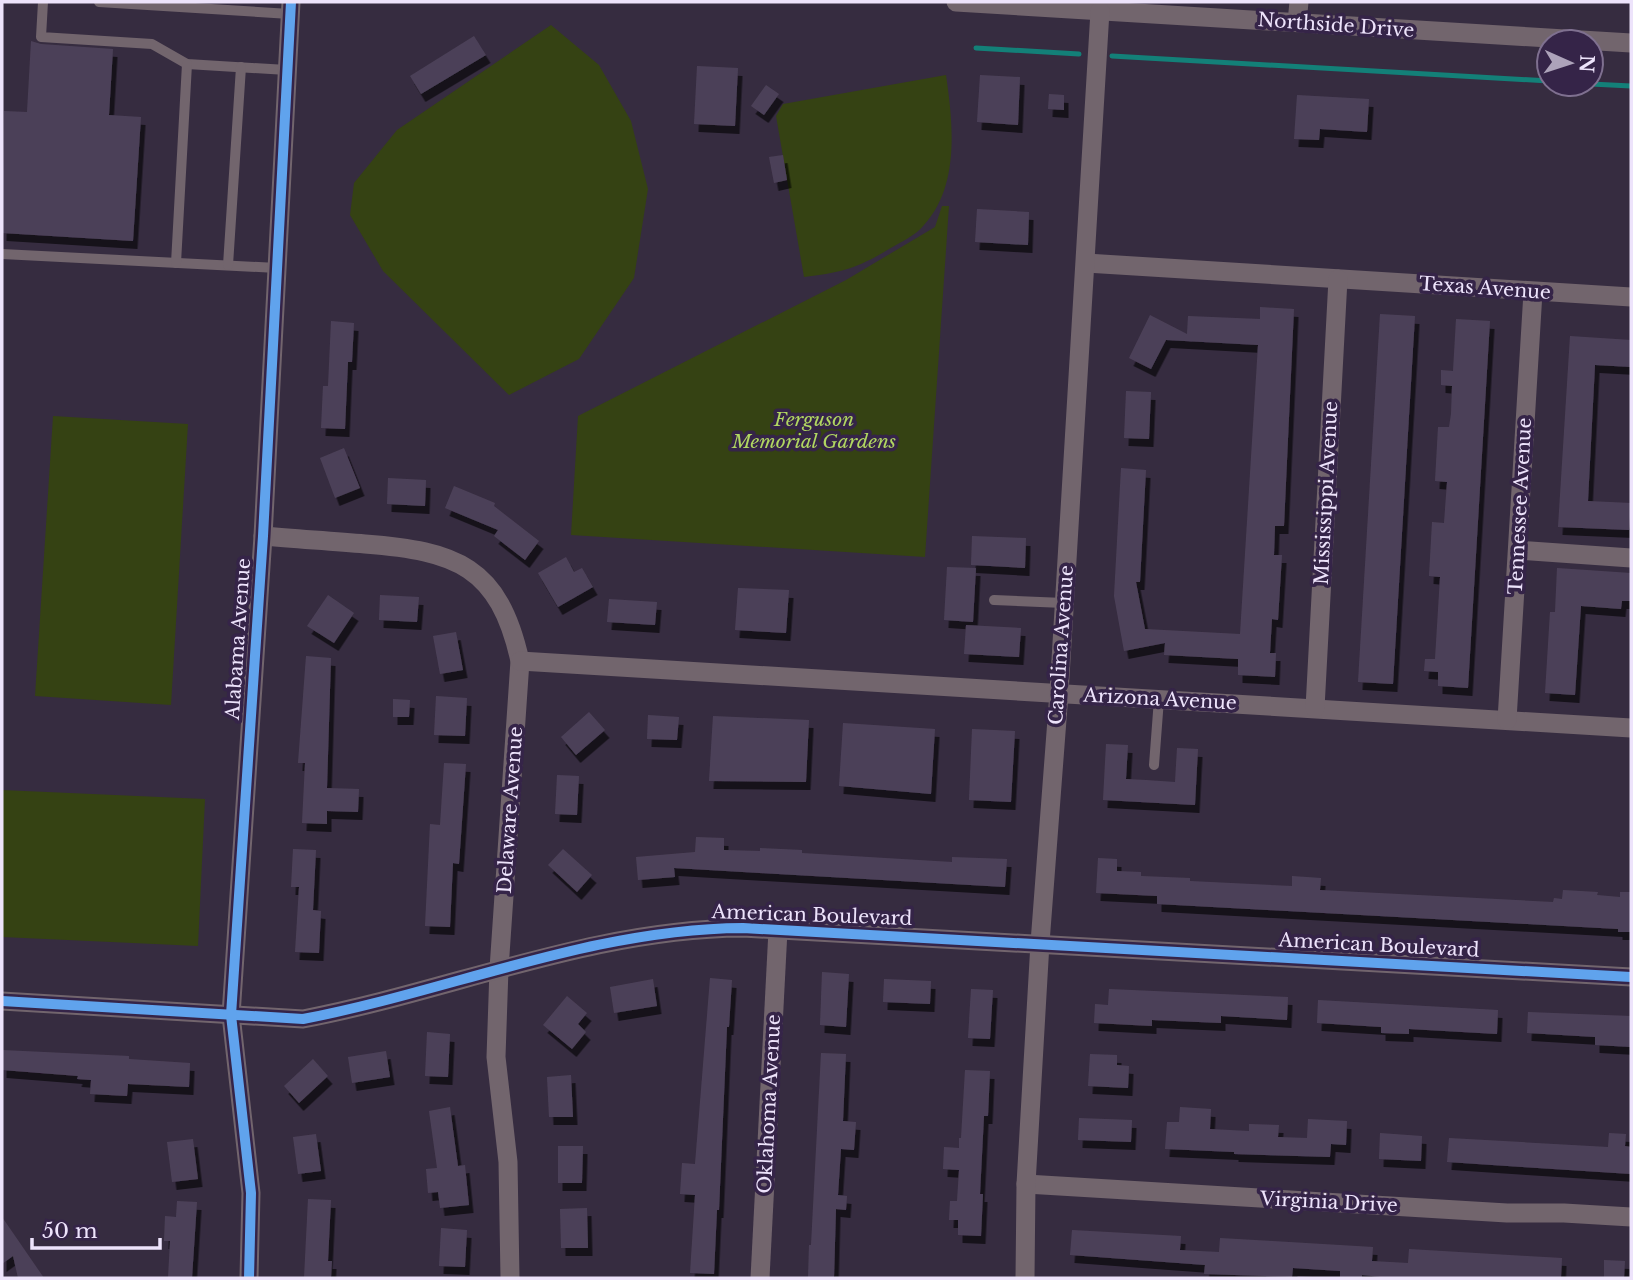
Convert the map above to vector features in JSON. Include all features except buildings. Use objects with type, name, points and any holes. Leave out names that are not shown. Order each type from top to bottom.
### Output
[{"type":"street","name":"Northside Drive","points":[[956,2],[1631,43]]},
{"type":"street","points":[[1297,22],[1298,2]]},
{"type":"street","name":"Alabama Avenue","points":[[249,1278],[251,1193],[231,1015],[262,536],[291,8]]},
{"type":"street","name":"Carolina Avenue","points":[[1025,1278],[1026,1184],[1040,943],[1059,693],[1100,11]]},
{"type":"street","name":"Texas Avenue","points":[[1086,263],[1631,297]]},
{"type":"street","name":"Mississippi Avenue","points":[[1315,708],[1338,279]]},
{"type":"street","name":"Tennessee Avenue","points":[[1507,720],[1533,292]]},
{"type":"street","name":"Delaware Avenue","points":[[262,536],[412,547],[437,553],[465,566],[484,582],[500,602],[513,631],[520,661],[499,969],[496,1057],[508,1162],[510,1278]]},
{"type":"street","points":[[1518,551],[1631,558]]},
{"type":"street","name":"Arizona Avenue","points":[[520,661],[1631,729]]},
{"type":"street","name":"American Boulevard","points":[[2,1001],[303,1019],[351,1010],[609,942],[696,928],[1040,943],[1631,977]]},
{"type":"street","name":"Oklahoma Avenue","points":[[760,1278],[778,930]]},
{"type":"street","name":"Virginia Drive","points":[[1026,1184],[1507,1213],[1631,1217]]},
{"type":"lane","points":[[43,2],[41,37],[152,44],[187,64],[288,70]]},
{"type":"lane","points":[[99,2],[291,8]]},
{"type":"lane","points":[[176,262],[187,64]]},
{"type":"lane","points":[[228,265],[241,68]]},
{"type":"lane","points":[[2,254],[277,268]]},
{"type":"lane","points":[[994,600],[1064,603]]},
{"type":"lane","points":[[1154,765],[1159,699]]},
{"type":"green space","points":[[551,25],[599,65],[631,121],[648,189],[634,278],[579,359],[509,395],[383,271],[350,215],[354,183],[397,130]]},
{"type":"green space","points":[[946,75],[951,113],[951,153],[944,192],[936,209],[916,232],[868,261],[839,271],[804,277],[776,116],[783,104]]},
{"type":"green space","name":"Ferguson Memorial Gardens","points":[[942,206],[949,206],[925,557],[571,535],[578,416],[846,280],[935,227]]},
{"type":"green space","points":[[53,416],[188,424],[171,705],[35,696]]},
{"type":"green space","points":[[2,790],[205,799],[198,946],[2,937]]},
{"type":"waterway","points":[[976,48],[1079,54]]},
{"type":"waterway","points":[[1112,56],[1535,80]]},
{"type":"waterway","points":[[1605,85],[1631,86]]},
{"type":"cycle path","points":[[249,1278],[251,1193],[231,1015],[263,536],[291,2]]},
{"type":"cycle path","points":[[2,1001],[303,1019],[576,950],[686,931],[743,928],[1631,977]]}]
